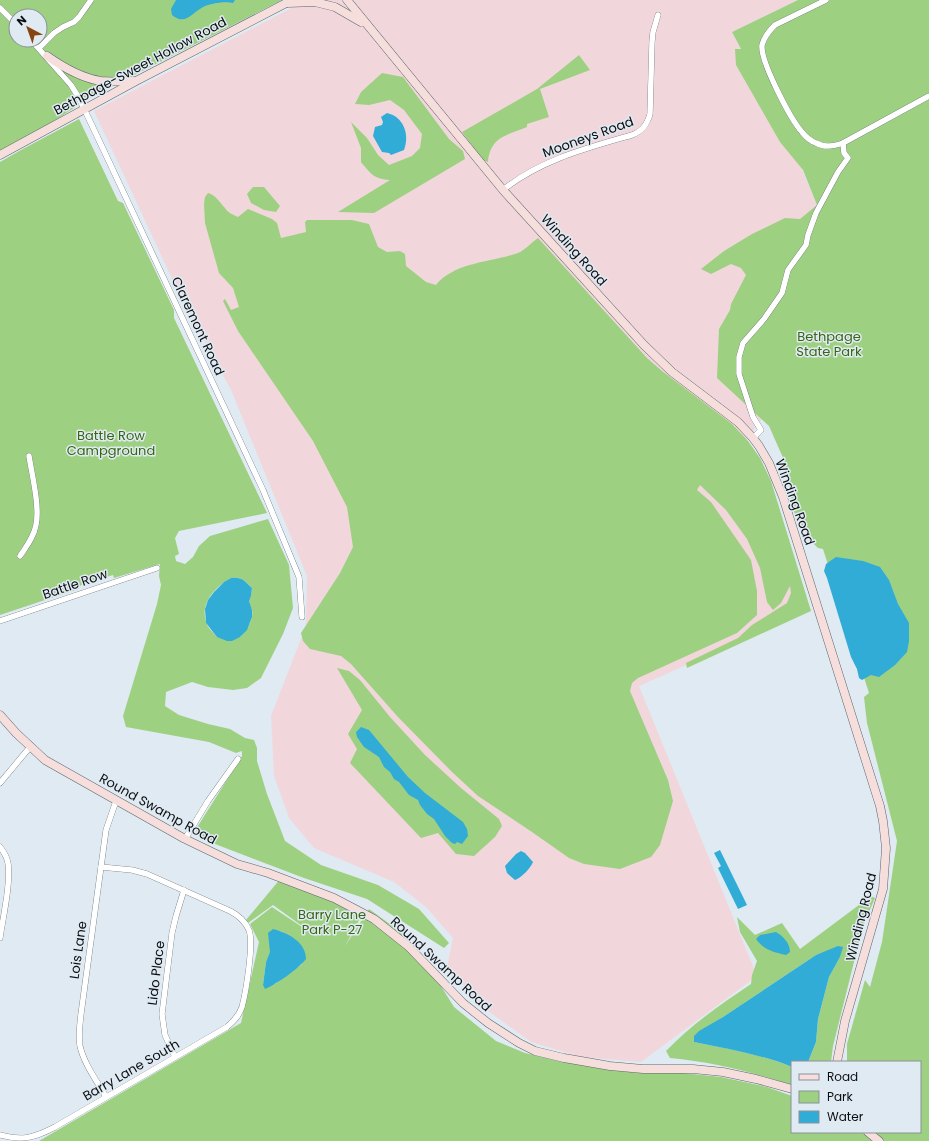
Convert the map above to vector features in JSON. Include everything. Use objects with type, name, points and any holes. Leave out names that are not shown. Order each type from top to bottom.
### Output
[{"type":"main road","name":"Winding Road","points":[[347,0],[503,190],[660,362],[738,422],[753,438],[769,463],[783,497],[880,806],[886,838],[883,889],[845,1021],[839,1061]]},
{"type":"main road","points":[[290,1],[315,2],[335,6],[368,26]]},
{"type":"main road","name":"Bethpage-Sweet Hollow Road","points":[[0,155],[83,109],[290,1]]},
{"type":"main road","points":[[47,56],[65,68],[87,78],[103,81],[136,81]]},
{"type":"main road","name":"Round Swamp Road","points":[[0,715],[30,747],[45,760],[185,839],[237,864],[268,873],[334,898],[374,919],[408,946],[463,1003],[488,1023],[519,1043],[535,1051],[610,1066],[693,1069],[723,1072],[756,1078],[791,1089]]},
{"type":"street","points":[[48,39],[63,26],[74,22],[91,0]]},
{"type":"street","points":[[826,0],[776,25],[769,31],[762,46],[765,63],[770,76],[801,131],[816,143],[825,146],[834,146],[843,143],[929,96]]},
{"type":"street","points":[[0,8],[8,16]]},
{"type":"street","name":"Mooneys Road","points":[[503,190],[551,161],[581,150],[632,135],[644,128],[648,122],[650,114],[652,42],[653,32],[658,16]]},
{"type":"street","points":[[39,48],[47,56]]},
{"type":"street","name":"Claremont Road","points":[[47,56],[71,85],[79,98],[263,490],[299,577],[302,617]]},
{"type":"street","points":[[753,438],[761,430],[753,417],[739,374],[739,357],[743,343],[764,319],[782,293],[788,270],[806,245],[816,213],[838,172],[848,158],[844,153],[843,143]]},
{"type":"street","points":[[20,556],[30,541],[36,526],[37,514],[29,456]]},
{"type":"street","name":"Battle Row","points":[[0,621],[157,568]]},
{"type":"street","points":[[0,783],[30,747]]},
{"type":"street","points":[[185,839],[208,801],[238,759]]},
{"type":"street","name":"Lois Lane","points":[[106,1097],[84,1058],[80,1047],[79,1035],[106,830],[116,801]]},
{"type":"street","points":[[0,847],[6,856],[8,863],[8,875],[0,938]]},
{"type":"street","points":[[101,867],[147,874],[184,890]]},
{"type":"street","name":"Barry Lane South","points":[[0,1135],[22,1138],[41,1134],[226,1027],[240,1014],[251,943],[249,930],[239,916],[184,890]]},
{"type":"street","name":"Lido Place","points":[[175,1057],[165,1035],[162,1014],[172,933],[184,890]]},
{"type":"shaded area","points":[[307,0],[798,0],[732,32],[800,165],[817,205],[761,253],[717,377],[762,419],[742,444],[811,610],[639,686],[757,976],[641,1062],[581,1057],[531,1042],[484,1008],[447,967],[453,938],[426,907],[394,882],[314,848],[289,818],[274,776],[271,716],[306,626],[307,576],[231,390],[175,285],[94,111]]},
{"type":"green space","points":[[0,0],[282,0],[91,97],[0,156]]},
{"type":"green space","points":[[798,0],[929,0],[929,1141],[39,1141],[241,1023],[259,942],[250,924],[272,907],[320,939],[273,905],[248,923],[246,920],[281,878],[363,913],[345,946],[369,909],[398,930],[419,951],[454,1007],[496,1041],[525,1053],[558,1061],[638,1073],[683,1073],[721,1077],[767,1087],[791,1096],[791,1133],[921,1133],[921,1061],[847,1061],[847,1044],[865,980],[870,987],[882,942],[897,841],[867,723],[864,697],[869,693],[823,549],[818,548],[812,542],[794,512],[784,460],[769,426],[717,378],[719,329],[730,310],[731,304],[746,275],[741,268],[731,264],[711,274],[701,269],[724,251],[752,234],[785,218],[800,219],[817,205],[803,170],[780,142],[736,65],[735,49],[741,49],[732,32]],"holes":[[[281,931],[300,944],[302,964],[275,984],[263,985],[266,962]]]},
{"type":"green space","points":[[579,55],[590,70],[540,89],[549,117],[527,124],[527,127],[501,138],[492,147],[488,162],[483,160],[462,132],[537,89]]},
{"type":"green space","points":[[382,73],[403,77],[449,139],[463,151],[465,159],[374,213],[338,212],[390,180],[376,177],[361,162],[361,148],[351,122],[367,138],[378,155],[389,165],[412,156],[420,148],[422,134],[404,110],[390,100],[369,105],[355,104],[361,92]]},
{"type":"green space","name":"Battle Row Campground","points":[[79,119],[118,201],[123,203],[174,310],[174,318],[267,513],[179,531],[175,538],[179,554],[175,556],[176,561],[185,564],[193,557],[199,546],[210,536],[268,519],[289,565],[293,608],[283,634],[261,678],[247,688],[233,690],[208,687],[192,682],[166,692],[165,706],[179,715],[230,729],[245,738],[254,740],[257,748],[257,761],[267,794],[285,841],[321,865],[378,885],[419,909],[449,943],[444,948],[367,899],[304,878],[215,844],[197,833],[196,829],[242,756],[242,751],[236,753],[209,742],[126,727],[123,716],[157,604],[161,585],[159,576],[160,564],[114,578],[113,575],[81,585],[78,589],[0,615],[0,162]],"holes":[[[231,578],[243,580],[252,588],[249,600],[252,610],[252,617],[247,629],[240,637],[217,637],[207,624],[205,608],[214,591]]]},
{"type":"green space","points":[[253,187],[264,187],[280,206],[276,212],[264,210],[251,203],[247,194]]},
{"type":"green space","points":[[208,193],[216,197],[231,214],[238,217],[248,209],[272,219],[277,223],[281,238],[306,232],[305,222],[307,220],[352,220],[369,224],[378,247],[387,252],[400,251],[405,254],[406,266],[426,282],[436,285],[444,277],[463,267],[518,253],[538,238],[647,358],[732,424],[748,441],[760,458],[771,481],[811,611],[687,668],[686,663],[738,638],[752,625],[787,603],[791,593],[790,586],[781,603],[773,610],[767,602],[760,568],[747,539],[726,510],[700,485],[697,490],[711,502],[751,560],[757,591],[757,615],[737,633],[638,678],[632,683],[630,691],[668,780],[673,801],[660,845],[651,857],[620,869],[584,864],[569,858],[478,796],[398,717],[351,664],[341,656],[310,649],[303,641],[301,633],[340,573],[353,547],[347,507],[313,441],[238,331],[223,301],[225,299],[231,310],[239,307],[233,288],[219,273],[205,223],[204,204],[205,197]]},
{"type":"green space","points":[[337,668],[349,671],[360,680],[390,717],[425,755],[461,788],[499,819],[502,826],[495,837],[474,856],[456,854],[438,833],[421,838],[350,763],[357,749],[348,734],[362,710]]},
{"type":"green space","points":[[871,896],[875,898],[863,926],[833,1046],[831,1061],[808,1061],[816,1042],[818,1019],[829,977],[840,957],[842,947],[816,955],[700,1031],[694,1042],[756,1055],[791,1067],[791,1085],[732,1068],[670,1058],[666,1051],[676,1041],[707,1015],[751,984],[752,975],[757,961],[740,932],[737,917],[755,935],[782,923],[800,949]]},
{"type":"water","points":[[176,0],[235,0],[233,3],[227,2],[205,6],[189,17],[181,19],[172,15],[171,9]]},
{"type":"water","points":[[387,113],[398,118],[406,133],[406,144],[404,150],[391,155],[389,153],[382,152],[373,136],[375,127],[382,125],[383,122],[381,117]]},
{"type":"water","points":[[836,557],[863,561],[880,567],[889,580],[898,604],[909,623],[909,641],[907,652],[895,665],[879,677],[871,675],[862,680],[859,678],[857,669],[851,657],[824,571],[826,564]]},
{"type":"water","points":[[231,578],[241,579],[252,588],[249,601],[252,610],[252,617],[247,630],[240,637],[232,641],[227,641],[217,637],[206,623],[205,609],[208,600],[214,592],[224,582]]},
{"type":"water","points":[[361,727],[369,730],[408,777],[425,793],[463,822],[467,829],[468,836],[462,844],[457,842],[455,844],[452,843],[445,836],[434,819],[427,814],[418,800],[409,795],[399,782],[394,779],[390,772],[384,767],[379,757],[364,747],[357,737],[356,732]]},
{"type":"water","points":[[720,850],[747,905],[738,909],[718,868],[721,866],[714,853]]},
{"type":"water","points":[[521,851],[525,853],[533,862],[526,872],[515,880],[507,873],[505,866],[516,854]]},
{"type":"water","points":[[273,929],[290,936],[300,943],[306,959],[287,976],[265,989],[263,985],[266,962],[270,952],[268,933]]},
{"type":"water","points":[[776,932],[784,938],[789,946],[790,952],[786,955],[769,950],[762,946],[756,939],[760,935]]},
{"type":"water","points":[[838,946],[843,947],[840,957],[829,977],[818,1019],[816,1042],[808,1061],[791,1061],[791,1067],[756,1055],[694,1042],[694,1036],[699,1031],[723,1017],[816,955]]},
{"type":"park label","name":"Bethpage State Park","points":[[829,344]]},
{"type":"park label","name":"Barry Lane Park P-27","points":[[332,922]]}]
